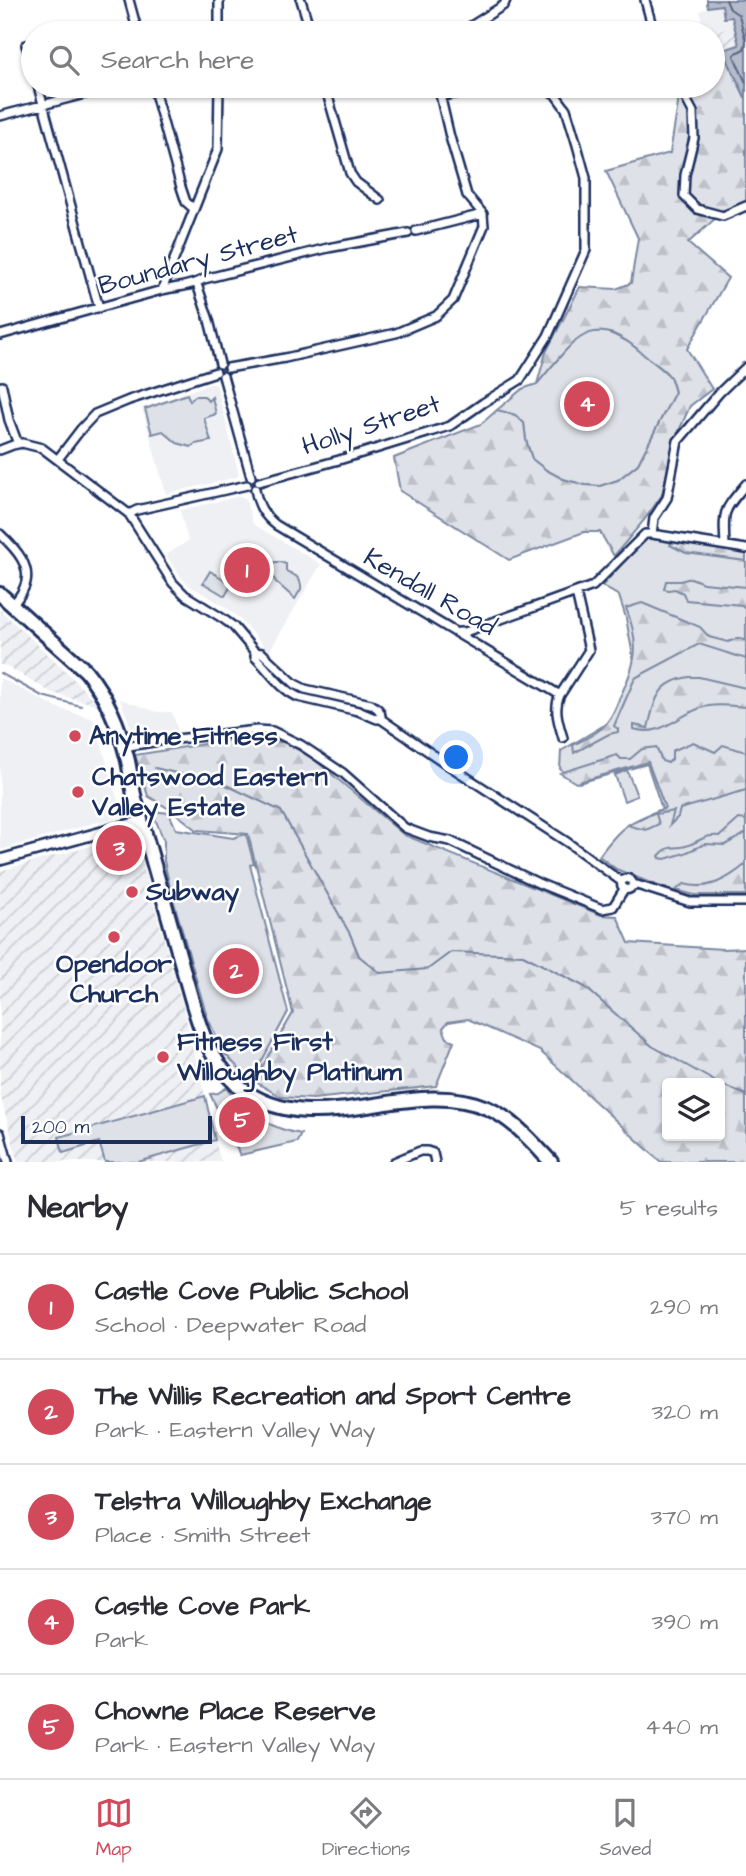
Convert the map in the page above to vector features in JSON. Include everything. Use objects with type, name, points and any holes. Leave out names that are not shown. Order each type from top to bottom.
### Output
[{"type":"main road","points":[[0,594],[86,671],[114,716],[198,1023],[215,1059],[237,1085],[269,1104],[304,1111],[438,1098],[464,1100],[502,1116],[551,1162]]},
{"type":"street","points":[[129,0],[135,21]]},
{"type":"street","points":[[219,0],[219,21]]},
{"type":"street","points":[[301,0],[307,21]]},
{"type":"street","points":[[479,21],[504,5],[506,0]]},
{"type":"street","points":[[645,0],[651,21]]},
{"type":"street","points":[[41,98],[99,308]]},
{"type":"street","points":[[0,116],[70,98]]},
{"type":"street","points":[[156,98],[183,194],[186,202],[194,209]]},
{"type":"street","points":[[162,290],[218,149],[219,98]]},
{"type":"street","points":[[329,98],[350,173],[356,182],[380,200]]},
{"type":"street","points":[[228,368],[396,333],[436,316],[453,300],[484,226],[483,214],[467,195],[441,98]]},
{"type":"street","name":"Holly Street","points":[[257,485],[450,426],[520,380],[548,336],[586,250],[586,178],[566,109],[558,98]]},
{"type":"street","points":[[685,98],[693,112],[694,138],[685,175],[684,196],[697,209],[723,216],[746,206]]},
{"type":"street","points":[[416,231],[483,214]]},
{"type":"street","name":"Boundary Street","points":[[0,335],[162,290],[197,284],[204,279],[328,248],[408,233]]},
{"type":"street","points":[[197,284],[220,364],[217,366],[251,477]]},
{"type":"street","points":[[220,364],[228,368]]},
{"type":"street","points":[[652,534],[654,518],[668,494],[678,441],[719,393],[746,367]]},
{"type":"street","points":[[58,459],[95,414],[129,400],[226,374],[228,368]]},
{"type":"street","points":[[2,386],[9,420],[18,444]]},
{"type":"street","points":[[0,450],[18,444],[38,446],[130,514],[173,583],[185,595],[233,626],[277,682],[290,693],[381,719],[567,842],[626,885],[637,885],[690,902],[746,902]]},
{"type":"street","points":[[130,514],[139,509],[257,485],[257,478],[251,477]]},
{"type":"street","points":[[247,485],[251,477]]},
{"type":"street","points":[[725,545],[726,509],[746,484]]},
{"type":"street","name":"Kendall Road","points":[[257,485],[262,511],[267,519],[560,695]]},
{"type":"street","points":[[0,534],[19,555],[27,575],[23,590],[13,604]]},
{"type":"street","points":[[455,631],[466,632],[593,586],[645,534],[746,549]]},
{"type":"street","points":[[563,738],[556,708],[557,701],[589,650],[576,593]]},
{"type":"street","points":[[124,747],[257,730],[272,731],[301,745],[343,774],[405,828],[450,841],[538,883],[602,909],[613,907],[626,885]]},
{"type":"street","points":[[0,860],[142,821]]},
{"type":"street","points":[[0,1133],[8,1162]]},
{"type":"street","points":[[394,1162],[423,1150],[433,1153],[435,1162]]},
{"type":"shaded area","points":[[722,5],[724,18],[732,17],[739,45],[725,49],[725,21],[702,21],[700,11]]},
{"type":"shaded area","points":[[733,27],[739,45],[725,49],[725,29]]},
{"type":"shaded area","points":[[210,384],[217,386],[239,475],[166,494],[142,408]]},
{"type":"shaded area","points":[[241,496],[246,500],[253,524],[321,564],[269,652],[227,608],[190,586],[166,555],[188,541],[180,510]]},
{"type":"shaded area","points":[[0,610],[66,671],[98,705],[52,693],[7,666],[0,665]]},
{"type":"shaded area","points":[[0,678],[58,708],[94,719],[122,815],[0,850]]},
{"type":"shaded area","points":[[120,699],[157,712],[172,712],[178,730],[134,735]]},
{"type":"shaded area","points":[[130,835],[135,838],[205,1096],[96,1126],[105,1162],[18,1162],[0,1094],[0,871]]},
{"type":"shaded area","points":[[215,1140],[221,1162],[138,1162]]},
{"type":"green space","points":[[725,55],[746,99],[746,204],[718,216],[688,243],[728,278],[687,349],[712,389],[690,406],[674,442],[662,495],[614,556],[600,532],[584,532],[509,560],[400,491],[394,458],[481,424],[497,410],[515,415],[524,423],[532,459],[563,479],[600,486],[618,480],[638,464],[675,392],[670,377],[626,340],[610,333],[584,335],[561,355],[537,384],[546,352],[580,287],[616,289],[631,283],[638,238],[606,171],[670,153],[678,98],[725,98]]},
{"type":"green space","points":[[606,331],[631,343],[670,376],[675,392],[638,464],[618,480],[600,486],[585,485],[563,479],[532,459],[524,423],[515,415],[497,410],[522,389],[537,384],[573,341],[587,332]]},
{"type":"green space","points":[[187,394],[190,401],[195,396],[204,396],[208,401],[212,397],[216,414],[204,418],[211,441],[191,447],[177,443],[163,431],[152,434],[145,409]]},
{"type":"green space","points":[[648,538],[746,556],[746,897],[692,897],[616,869],[599,856],[626,826],[662,809],[647,764],[579,783],[560,769],[561,751],[611,721],[635,667],[619,596],[602,586]]},
{"type":"green space","points":[[672,541],[746,554],[746,561],[686,553],[670,545]]},
{"type":"green space","points":[[275,562],[286,564],[286,571],[299,580],[301,589],[295,599],[276,582],[268,569]]},
{"type":"green space","points":[[210,571],[232,584],[225,596],[203,583]]},
{"type":"green space","points":[[691,578],[703,583],[746,587],[746,609],[742,605],[686,600],[683,593],[675,589],[664,589],[666,581]]},
{"type":"green space","points":[[642,603],[700,627],[709,637],[728,642],[739,638],[746,641],[746,659],[699,644],[635,678],[614,726],[618,732],[574,753],[573,745],[602,728],[615,708],[635,655],[634,633],[626,608]]},
{"type":"green space","points":[[689,677],[746,688],[746,707],[706,706],[661,728],[643,731],[634,729],[634,725],[648,728],[656,701],[664,688],[678,679]]},
{"type":"green space","points":[[229,740],[285,742],[315,760],[404,835],[601,915],[617,916],[629,943],[746,948],[746,1162],[661,1162],[540,1051],[468,1019],[448,1022],[443,1028],[447,1038],[454,1041],[436,1086],[313,1099],[281,1097],[254,1081],[293,1013],[248,834],[197,830],[148,796],[135,755]]},
{"type":"green space","points":[[693,742],[715,752],[723,745],[746,752],[746,790],[680,809],[678,817],[670,825],[674,811],[656,814],[659,824],[646,830],[630,826],[665,808],[648,762],[576,783],[560,773],[617,755],[621,759],[630,759],[642,749],[656,747],[662,761],[668,763],[672,759],[672,751]]},
{"type":"green space","points":[[627,770],[637,796],[624,801],[615,775]]},
{"type":"green space","points":[[152,811],[169,813],[176,829],[233,838],[246,834],[254,864],[250,865],[288,1012],[251,1081],[224,1053],[207,1017],[171,892],[164,861],[164,841]]},
{"type":"green space","points":[[739,819],[746,820],[746,833],[725,845],[705,844],[665,859],[659,856],[669,848],[686,846],[709,836],[720,836]]},
{"type":"green space","points":[[746,864],[746,895],[694,895],[676,890],[684,884],[709,885]]},
{"type":"green space","points":[[226,1088],[268,1123],[301,1134],[297,1142],[240,1155],[210,1094]]},
{"type":"green space","points":[[205,1096],[215,1140],[138,1162],[105,1162],[99,1142],[63,1153],[59,1137]]},
{"type":"water","points":[[707,0],[746,0],[746,99],[725,55],[725,49],[739,45],[732,17],[724,18],[722,5],[708,7]]},
{"type":"waterway","points":[[0,673],[42,696],[81,706]]},
{"type":"waterway","points":[[155,768],[226,785],[281,811],[350,934],[359,956],[380,973],[428,969],[451,952],[523,955],[585,987],[652,1046],[709,1078]]},
{"type":"waterway","points":[[725,1086],[746,1095]]},
{"type":"place","name":"Castle Cove Park","points":[[587,404]]},
{"type":"place","name":"Castle Cove Public School","points":[[247,570]]},
{"type":"place","name":"Anytime Fitness","points":[[75,736]]},
{"type":"place","name":"Chatswood Eastern Valley Estate","points":[[78,792]]},
{"type":"place","name":"Telstra Willoughby Exchange","points":[[119,848]]},
{"type":"place","name":"Subway","points":[[132,892]]},
{"type":"place","name":"Opendoor Church","points":[[114,937]]},
{"type":"place","name":"The Willis Recreation and Sport Centre","points":[[236,971]]},
{"type":"place","name":"Fitness First Willoughby Platinum","points":[[163,1057]]},
{"type":"place","name":"Chowne Place Reserve","points":[[242,1120]]}]
